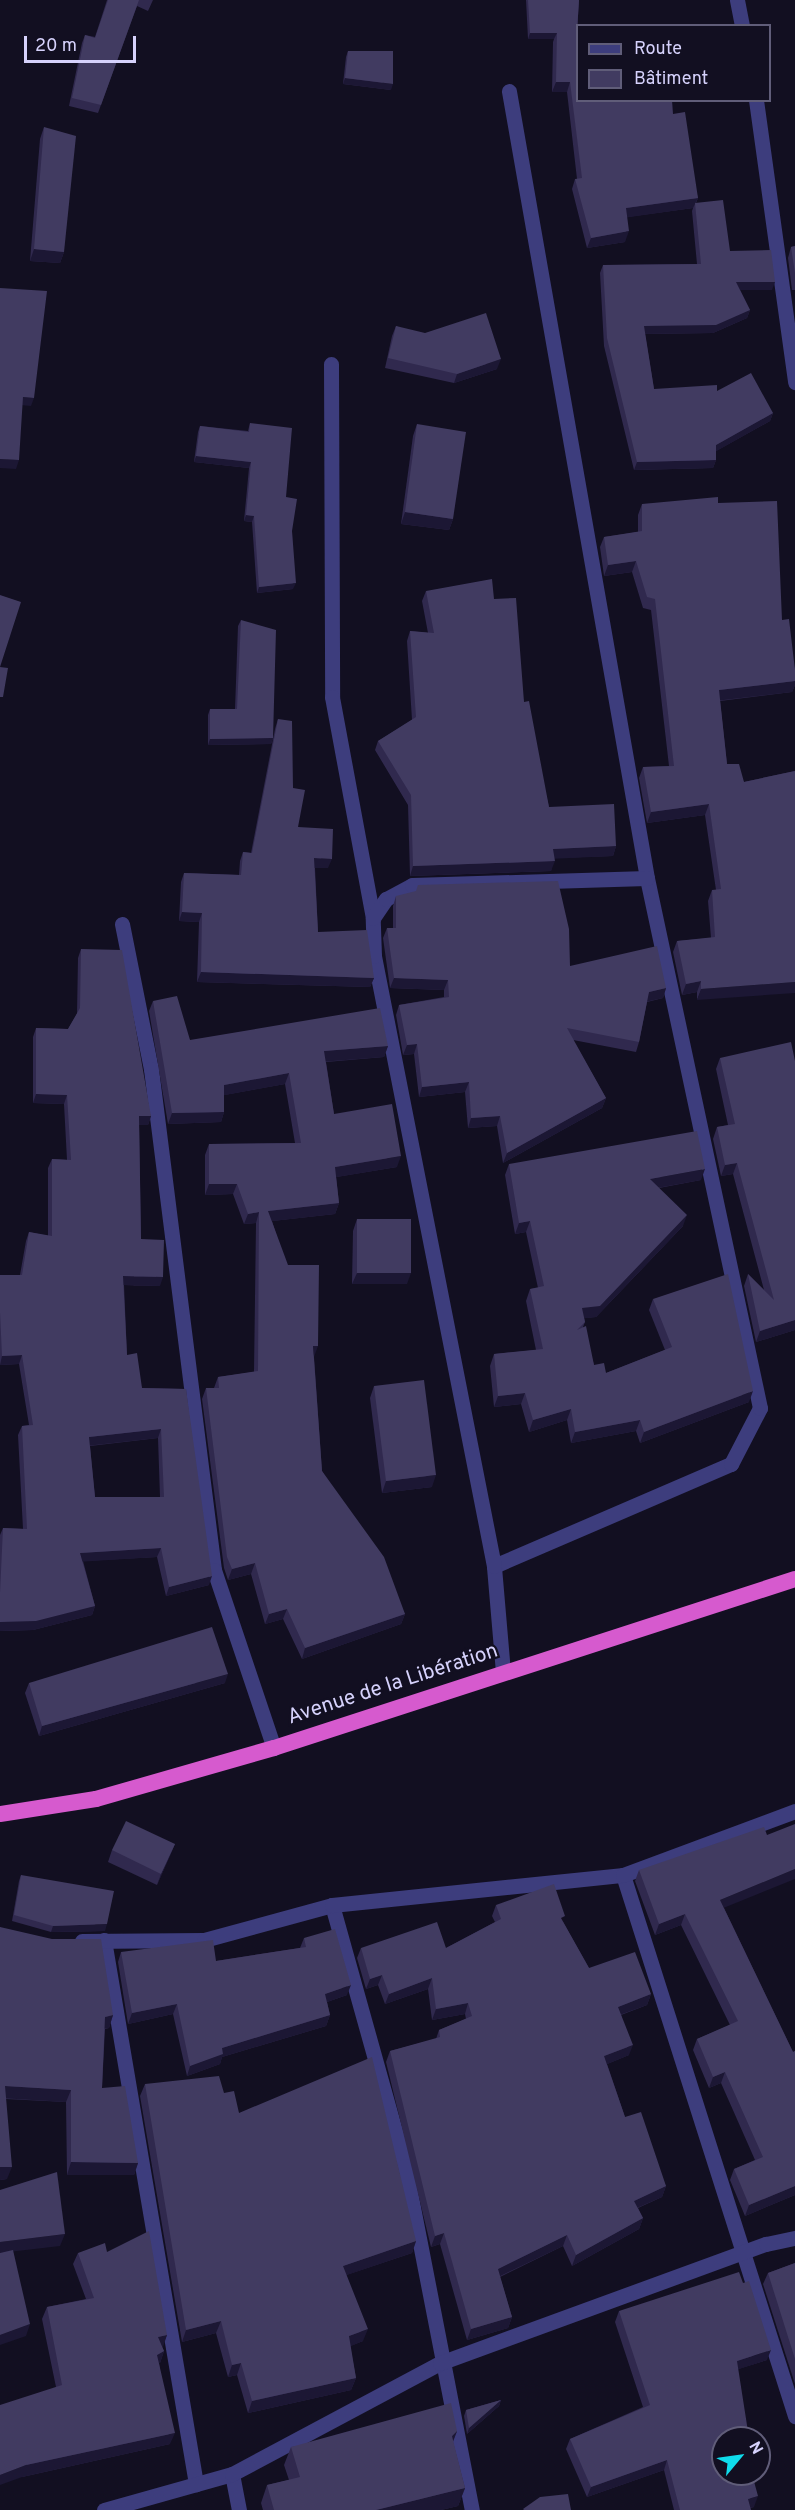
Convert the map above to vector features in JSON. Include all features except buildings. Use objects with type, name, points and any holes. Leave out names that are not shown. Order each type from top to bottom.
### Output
[{"type":"highway","name":"Avenue de la Libération","points":[[0,1814],[96,1799],[274,1748],[503,1672],[795,1580]]},
{"type":"street","points":[[737,0],[742,24]]},
{"type":"street","points":[[494,1566],[731,1464],[760,1408],[647,878],[509,91]]},
{"type":"street","points":[[756,102],[795,382]]},
{"type":"street","points":[[331,364],[332,697],[373,918],[375,956],[494,1566],[503,1672]]},
{"type":"street","points":[[373,918],[386,899],[412,885],[647,878]]},
{"type":"street","points":[[123,924],[151,1069],[214,1570],[274,1748]]},
{"type":"street","points":[[61,1942],[204,1940],[332,1905],[623,1875],[795,1812]]},
{"type":"street","points":[[623,1875],[795,2416]]},
{"type":"street","points":[[332,1905],[405,2166],[440,2363],[472,2510]]},
{"type":"street","points":[[104,1940],[196,2484]]},
{"type":"street","points":[[104,2510],[232,2474],[440,2363],[743,2253],[795,2238]]},
{"type":"street","points":[[232,2474],[239,2510]]}]
